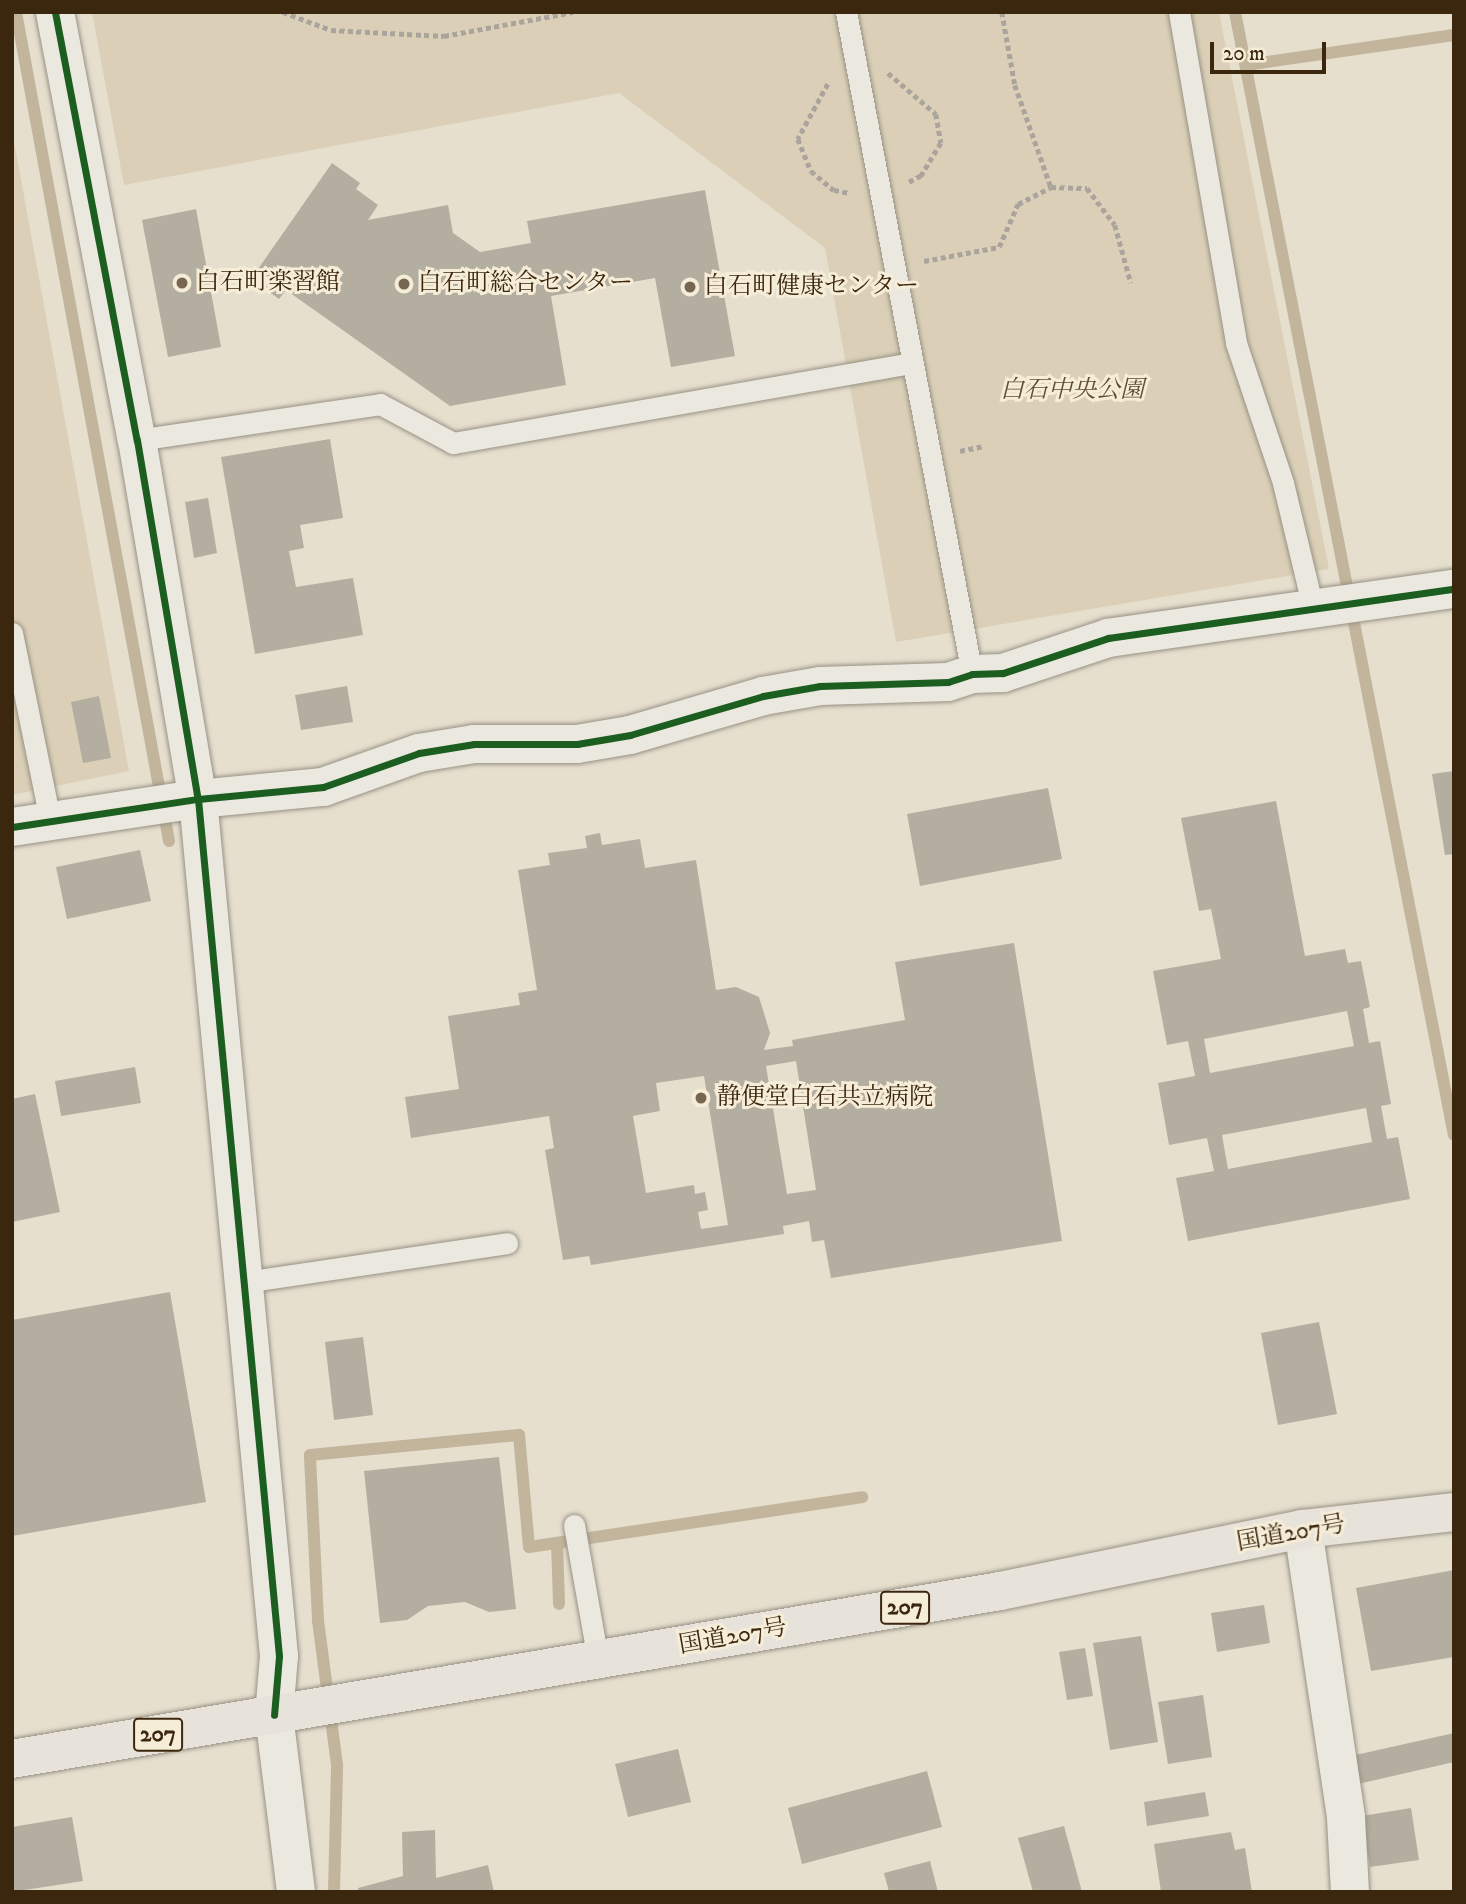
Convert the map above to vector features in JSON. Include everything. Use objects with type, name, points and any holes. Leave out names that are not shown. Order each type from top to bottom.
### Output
[{"type":"highway","name":"国道207号","points":[[12,1759],[1000,1591],[1303,1529],[1454,1512]]},
{"type":"street","points":[[55,12],[137,440],[176,803],[244,1282],[279,1656],[289,1713],[296,1892]]},
{"type":"street","points":[[12,827],[176,803],[323,787],[419,753],[474,744],[576,744],[630,735],[763,696],[820,686],[948,682],[972,674],[1003,673],[1108,638],[1314,612],[1454,589]]},
{"type":"street","points":[[1303,1529],[1346,1818],[1350,1892]]},
{"type":"lane","points":[[846,12],[972,674]]},
{"type":"lane","points":[[1179,12],[1236,343],[1283,483],[1314,612]]},
{"type":"lane","points":[[137,440],[380,404],[453,443],[911,363]]},
{"type":"lane","points":[[12,633],[50,820]]},
{"type":"lane","points":[[244,1282],[507,1242]]},
{"type":"lane","points":[[574,1525],[598,1660]]},
{"type":"path","points":[[283,12],[331,30],[444,36],[573,12]]},
{"type":"path","points":[[1002,12],[1016,85],[1051,187]]},
{"type":"path","points":[[851,40],[798,139],[811,171],[834,190],[880,200]]},
{"type":"path","points":[[893,266],[999,247],[1018,204],[1051,187],[1087,188],[1115,225],[1131,283]]},
{"type":"green space","name":"白石中央公園","points":[[92,12],[1219,12],[1329,569],[896,642],[825,248],[619,93],[124,185]]},
{"type":"green space","points":[[12,130],[129,771],[12,795]]},
{"type":"building","name":"白石町総合センター","points":[[332,163],[360,183],[356,189],[378,205],[368,220],[448,205],[453,233],[480,252],[531,243],[527,221],[705,190],[735,356],[671,367],[655,278],[551,296],[566,385],[450,406],[286,290],[279,299],[251,279]]},
{"type":"building","name":"白石町楽習館","points":[[196,209],[221,347],[168,357],[142,220]]},
{"type":"building","points":[[330,439],[343,518],[300,525],[304,548],[289,551],[296,587],[353,578],[363,635],[255,654],[221,457]]},
{"type":"building","points":[[208,498],[217,553],[194,558],[185,502]]},
{"type":"building","points":[[347,686],[353,722],[301,730],[295,695]]},
{"type":"building","points":[[99,696],[111,758],[83,763],[71,702]]},
{"type":"building","points":[[1454,771],[1454,854],[1445,855],[1432,774]]},
{"type":"building","points":[[1048,788],[1062,859],[920,886],[907,814]]},
{"type":"building","points":[[1276,801],[1305,956],[1345,949],[1348,963],[1361,961],[1370,1007],[1363,1009],[1369,1043],[1380,1041],[1391,1104],[1381,1106],[1387,1139],[1398,1137],[1410,1199],[1188,1241],[1176,1178],[1214,1171],[1207,1138],[1169,1145],[1158,1083],[1195,1076],[1188,1041],[1167,1045],[1153,971],[1221,959],[1211,909],[1199,911],[1181,818]],"holes":[[[1347,1011],[1354,1046],[1210,1073],[1204,1039]],[[1366,1108],[1372,1142],[1228,1169],[1222,1135]]]},
{"type":"building","points":[[600,833],[602,845],[640,839],[645,868],[696,860],[716,990],[736,987],[759,997],[770,1033],[764,1050],[793,1046],[792,1040],[905,1020],[895,962],[1014,943],[1062,1241],[831,1278],[824,1240],[812,1242],[809,1221],[783,1226],[784,1234],[591,1265],[589,1256],[563,1260],[545,1150],[554,1148],[549,1116],[411,1138],[405,1097],[459,1089],[448,1016],[520,1005],[518,993],[537,990],[518,870],[550,865],[548,853],[587,848],[585,836]],"holes":[[[796,1061],[816,1190],[787,1194],[766,1066]],[[704,1076],[728,1225],[701,1229],[698,1212],[708,1210],[705,1192],[695,1194],[694,1185],[646,1193],[633,1116],[660,1111],[656,1083]]]},
{"type":"building","points":[[140,850],[151,901],[67,919],[56,867]]},
{"type":"building","points":[[135,1067],[141,1103],[61,1116],[55,1081]]},
{"type":"building","points":[[35,1094],[60,1212],[12,1222],[12,1099]]},
{"type":"building","points":[[170,1292],[206,1502],[12,1536],[12,1320]]},
{"type":"building","points":[[1319,1322],[1337,1414],[1278,1425],[1261,1333]]},
{"type":"building","points":[[363,1337],[373,1415],[334,1420],[325,1342]]},
{"type":"building","points":[[499,1457],[516,1609],[489,1612],[465,1602],[428,1606],[407,1620],[380,1623],[364,1471]]},
{"type":"building","points":[[1454,1570],[1454,1657],[1371,1671],[1356,1588]]},
{"type":"building","points":[[1264,1605],[1270,1643],[1217,1652],[1211,1613]]},
{"type":"building","points":[[1141,1636],[1158,1742],[1110,1750],[1093,1643]]},
{"type":"building","points":[[1085,1648],[1093,1696],[1067,1700],[1059,1652]]},
{"type":"building","points":[[1203,1695],[1212,1757],[1168,1764],[1158,1702]]},
{"type":"building","points":[[1454,1733],[1454,1762],[1358,1784],[1351,1756]]},
{"type":"building","points":[[678,1749],[691,1802],[628,1817],[615,1764]]},
{"type":"building","points":[[927,1771],[942,1827],[802,1864],[788,1808]]},
{"type":"building","points":[[1205,1792],[1209,1816],[1147,1826],[1144,1802]]},
{"type":"building","points":[[1411,1808],[1419,1860],[1370,1867],[1362,1816]]},
{"type":"building","points":[[72,1817],[83,1881],[12,1892],[12,1827]]},
{"type":"building","points":[[1064,1826],[1082,1892],[1033,1892],[1018,1838]]},
{"type":"building","points":[[435,1830],[436,1878],[488,1865],[494,1892],[358,1892],[358,1888],[403,1876],[402,1832]]},
{"type":"building","points":[[1231,1832],[1235,1850],[1245,1848],[1252,1892],[1161,1892],[1154,1844]]},
{"type":"building","points":[[930,1861],[938,1892],[889,1892],[884,1873]]},
{"type":"waterway","points":[[16,12],[169,841]]},
{"type":"waterway","points":[[1235,12],[1454,1135]]},
{"type":"waterway","points":[[1246,65],[1454,35]]},
{"type":"waterway","points":[[334,1892],[337,1765],[318,1620],[310,1455],[519,1435],[529,1547],[862,1497]]},
{"type":"waterway","points":[[557,1543],[559,1604]]},
{"type":"cycle path","points":[[55,12],[137,440],[198,799],[279,1656],[274,1715]]},
{"type":"cycle path","points":[[12,827],[198,799],[323,787],[419,753],[474,744],[577,744],[630,735],[763,696],[820,686],[948,682],[972,674],[1003,673],[1108,638],[1454,589]]},
{"type":"place","name":"白石町楽習館","points":[[182,283]]},
{"type":"place","name":"白石町総合センター","points":[[404,284]]},
{"type":"place","name":"白石町健康センター","points":[[690,287]]},
{"type":"place","name":"静便堂白石共立病院","points":[[701,1098]]}]
